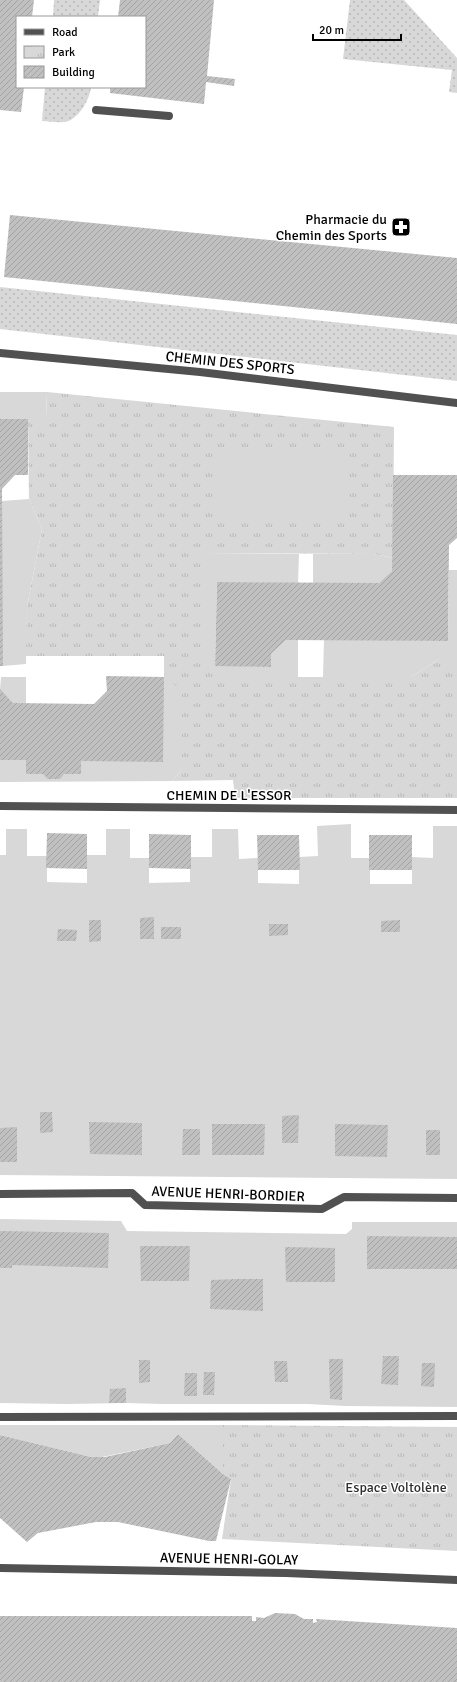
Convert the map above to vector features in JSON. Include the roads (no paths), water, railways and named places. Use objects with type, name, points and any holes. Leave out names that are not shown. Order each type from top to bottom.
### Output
[{"type":"street","points":[[96,110],[169,116]]},
{"type":"street","name":"CHEMIN DES SPORTS","points":[[0,353],[200,372],[457,402]]},
{"type":"street","name":"CHEMIN DE L'ESSOR","points":[[0,806],[457,810]]},
{"type":"street","name":"AVENUE HENRI-BORDIER","points":[[0,1194],[132,1193],[145,1205],[322,1209],[344,1198],[457,1198]]},
{"type":"street","points":[[0,1417],[457,1416]]},
{"type":"street","name":"AVENUE HENRI-GOLAY","points":[[0,1568],[286,1572],[457,1580]]},
{"type":"place","name":"Pharmacie du Chemin des Sports","points":[[401,227]]},
{"type":"park label","name":"Espace Voltolène","points":[[396,1487]]}]
